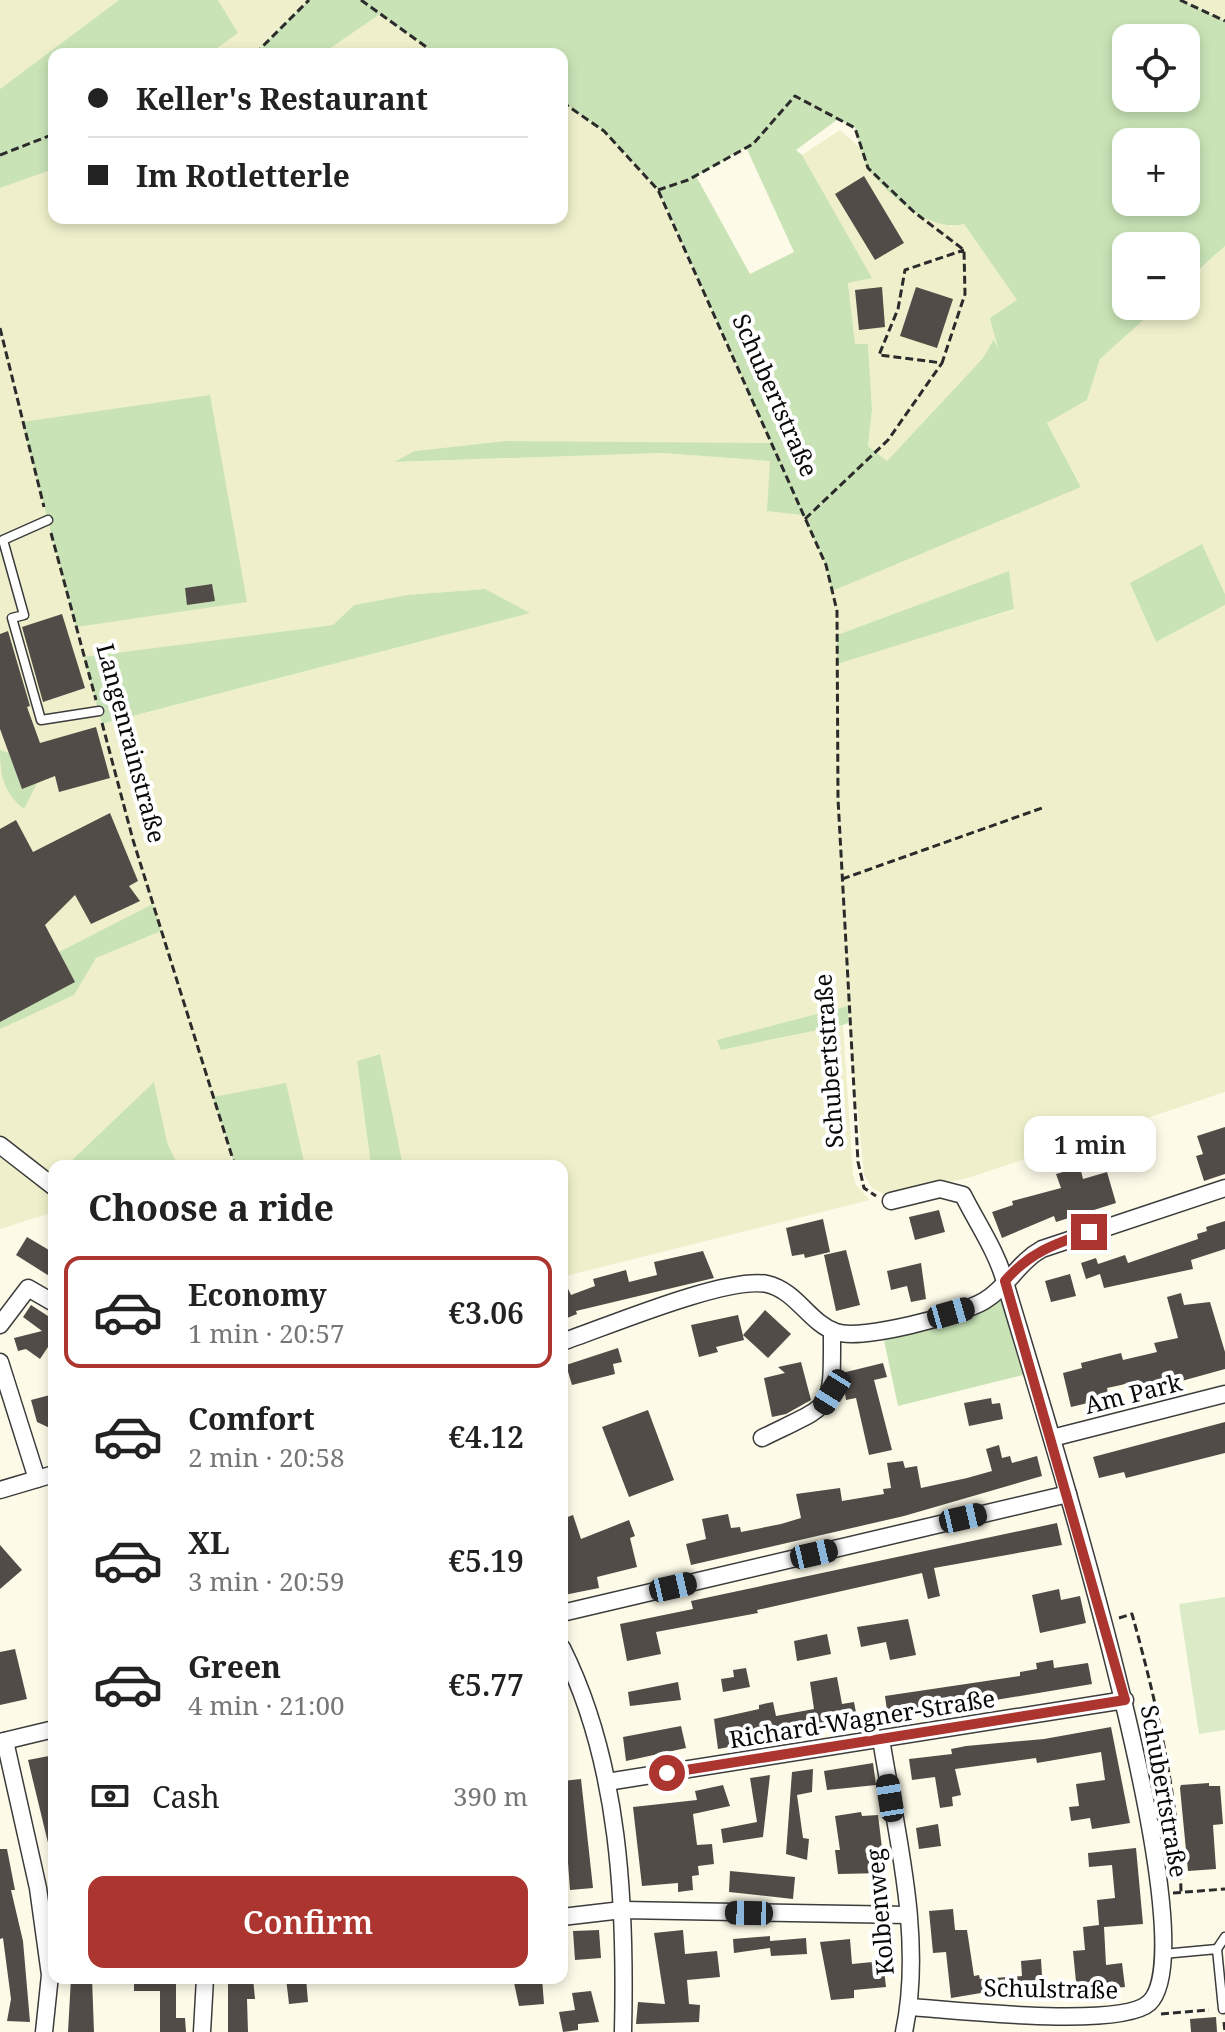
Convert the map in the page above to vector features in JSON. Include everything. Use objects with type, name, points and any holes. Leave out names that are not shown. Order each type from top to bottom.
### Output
[{"type":"street","points":[[0,1145],[48,1182]]},
{"type":"street","points":[[568,1340],[708,1293],[766,1284],[791,1294],[832,1331],[861,1335],[930,1319],[985,1301],[1024,1260],[1042,1249],[1225,1188]]},
{"type":"street","name":"Schubertstraße","points":[[891,1201],[940,1189],[963,1195],[1005,1281],[1125,1700],[1158,1894],[1162,1961]]},
{"type":"street","points":[[0,1325],[28,1288],[48,1300]]},
{"type":"street","points":[[762,1438],[822,1408],[832,1392],[832,1331]]},
{"type":"street","points":[[0,1362],[37,1479]]},
{"type":"street","name":"Am Park","points":[[1052,1438],[1225,1394]]},
{"type":"street","points":[[0,1490],[48,1476]]},
{"type":"street","points":[[568,1612],[1068,1494]]},
{"type":"street","points":[[568,1660],[581,1685],[607,1782],[622,1910],[623,2032]]},
{"type":"street","name":"Richard-Wagner-Straße","points":[[607,1782],[1125,1700]]},
{"type":"street","points":[[48,1730],[2,1741],[38,1888],[48,1960]]},
{"type":"street","name":"Kolbenweg","points":[[881,1739],[908,1915],[910,2007],[904,2032]]},
{"type":"street","points":[[568,1916],[622,1910],[908,1915]]},
{"type":"street","name":"Schulstraße","points":[[910,2007],[1101,2016],[1138,2010],[1158,1992],[1162,1961]]},
{"type":"street","points":[[44,2032],[49,1984]]},
{"type":"street","points":[[202,2032],[205,1984]]},
{"type":"lane","points":[[48,520],[3,540],[24,615],[12,618],[41,720],[99,711]]},
{"type":"lane","points":[[1223,2009],[1217,1949],[1225,1937]]},
{"type":"lane","points":[[1162,1961],[1217,1949]]},
{"type":"path","points":[[261,48],[309,0]]},
{"type":"path","points":[[361,0],[428,48]]},
{"type":"path","points":[[1180,0],[1225,21]]},
{"type":"path","points":[[658,190],[688,180],[753,144],[795,96],[855,128],[868,168],[914,212],[964,250]]},
{"type":"path","name":"Schubertstraße","points":[[568,106],[604,131],[658,190],[826,565],[837,611],[842,879],[860,1178],[864,1188],[891,1201]]},
{"type":"path","points":[[0,155],[48,136]]},
{"type":"path","points":[[805,519],[888,440],[942,363],[965,294],[964,250]]},
{"type":"path","points":[[942,363],[879,355],[898,309],[905,270],[964,250]]},
{"type":"path","name":"Langenrainstraße","points":[[0,328],[133,840],[233,1160]]},
{"type":"path","points":[[842,879],[1042,808]]},
{"type":"path","points":[[1103,1621],[1132,1614],[1166,1758],[1180,1853],[1181,1892]]},
{"type":"path","points":[[1158,1894],[1225,1889]]},
{"type":"path","points":[[1138,2010],[1148,2015],[1223,2009],[1225,2032]]},
{"type":"green space","points":[[0,0],[119,0],[55,48],[48,48],[48,53],[0,89]]},
{"type":"green space","points":[[119,0],[218,0],[238,33],[217,48],[55,48]]},
{"type":"green space","points":[[218,0],[309,0],[261,48],[217,48],[238,33]]},
{"type":"green space","points":[[309,0],[1180,0],[1225,21],[1225,246],[1200,268],[1200,232],[1112,232],[1112,320],[1143,320],[1100,359],[1087,400],[1047,423],[1081,487],[832,591],[826,565],[803,515],[767,511],[770,461],[662,453],[394,462],[415,451],[505,441],[771,443],[659,190],[604,131],[568,106],[568,48],[428,48],[380,14],[331,48],[261,48]],"holes":[[[838,119],[855,128],[864,161],[877,180],[899,201],[925,218],[938,223],[964,224],[1017,300],[990,318],[998,349],[994,339],[983,358],[887,461],[868,446],[872,410],[868,344],[855,344],[848,283],[872,278],[802,155],[796,150]],[[746,147],[794,252],[750,274],[696,176]]]},
{"type":"green space","points":[[1180,0],[1225,0],[1225,21]]},
{"type":"green space","points":[[380,14],[428,48],[331,48]]},
{"type":"green space","points":[[48,53],[48,171],[0,188],[0,89]]},
{"type":"green space","points":[[568,106],[604,131],[658,190],[771,444],[505,441],[416,451],[396,462],[662,453],[771,461],[803,514],[826,565],[1081,486],[1047,423],[1087,400],[1100,359],[1143,320],[1200,320],[1200,268],[1225,246],[1225,594],[1202,544],[1156,642],[1225,605],[1225,1092],[968,1178],[886,1195],[872,1188],[864,1174],[847,1007],[718,1040],[722,1050],[843,1025],[853,1173],[856,1185],[870,1200],[568,1276],[568,1160],[402,1160],[379,1054],[357,1061],[370,1160],[304,1160],[285,1084],[214,1097],[231,1160],[175,1160],[167,1142],[154,1083],[72,1160],[48,1160],[48,1174],[0,1145],[0,188],[48,171],[48,224],[568,224]],"holes":[[[1009,571],[1013,610],[837,663],[837,635]],[[485,589],[529,613],[103,724],[85,658],[333,625],[354,605],[407,595]]]},
{"type":"green space","points":[[840,130],[951,227],[963,223],[1018,300],[983,358],[887,461],[868,446],[872,410],[868,344],[855,345],[848,283],[871,277],[802,155]]},
{"type":"green space","points":[[210,395],[247,602],[76,627],[22,422]]},
{"type":"green space","points":[[1202,544],[1225,594],[1225,605],[1156,642],[1130,583]]},
{"type":"green space","points":[[1009,571],[1014,609],[837,664],[837,635]]},
{"type":"green space","points":[[485,589],[530,613],[102,724],[84,657],[333,625],[354,605],[407,595]]},
{"type":"green space","points":[[0,750],[9,753],[22,788],[37,783],[24,809],[4,783]]},
{"type":"green space","points":[[153,904],[161,931],[96,958],[74,995],[0,1029],[0,1022],[59,952]]},
{"type":"green space","points":[[848,1006],[848,1023],[843,1025],[721,1050],[717,1040]]},
{"type":"green space","points":[[380,1054],[402,1160],[370,1160],[357,1061]]},
{"type":"green space","points":[[154,1082],[167,1142],[175,1160],[72,1160]]},
{"type":"green space","points":[[286,1083],[304,1160],[233,1160],[213,1097]]},
{"type":"green space","points":[[0,1154],[48,1190],[48,1214],[0,1229]]},
{"type":"green space","points":[[1005,1281],[1031,1373],[898,1406],[882,1331],[973,1306]]},
{"type":"green space","points":[[1225,1597],[1225,1730],[1199,1734],[1179,1604]]},
{"type":"building","points":[[864,176],[904,243],[875,260],[835,194]]},
{"type":"building","points":[[882,287],[885,327],[859,330],[855,290]]},
{"type":"building","points":[[916,287],[953,299],[937,348],[900,336]]},
{"type":"building","points":[[212,584],[215,601],[187,605],[185,588]]},
{"type":"building","points":[[62,614],[85,688],[43,702],[22,627]]},
{"type":"building","points":[[8,631],[30,706],[27,707],[40,743],[96,727],[110,778],[59,792],[55,776],[22,789],[0,729],[0,634]]},
{"type":"building","points":[[110,813],[138,881],[129,886],[140,901],[91,924],[75,895],[45,925],[75,982],[0,1022],[0,829],[16,820],[33,852]]},
{"type":"building","points":[[1225,1127],[1225,1174],[1204,1181],[1196,1156],[1203,1154],[1197,1136]]},
{"type":"building","points":[[1080,1167],[1083,1179],[1107,1172],[1116,1203],[1056,1222],[1054,1216],[1002,1238],[992,1212],[1013,1205],[1012,1201],[1061,1188],[1056,1174]]},
{"type":"building","points":[[939,1210],[945,1232],[915,1240],[909,1217]]},
{"type":"building","points":[[823,1219],[830,1252],[805,1258],[804,1254],[792,1256],[786,1228]]},
{"type":"building","points":[[1225,1221],[1225,1249],[1191,1260],[1193,1269],[1104,1288],[1100,1274],[1086,1279],[1081,1263],[1096,1258],[1098,1264],[1125,1255],[1128,1263],[1198,1239],[1197,1234],[1207,1231],[1206,1227]]},
{"type":"building","points":[[27,1237],[48,1249],[48,1275],[16,1255]]},
{"type":"building","points":[[846,1250],[860,1305],[836,1311],[824,1255]]},
{"type":"building","points":[[703,1251],[714,1278],[576,1311],[577,1314],[568,1318],[568,1289],[571,1295],[595,1286],[593,1279],[626,1270],[629,1282],[657,1275],[654,1262]]},
{"type":"building","points":[[921,1263],[926,1299],[911,1302],[907,1286],[891,1290],[887,1271]]},
{"type":"building","points":[[1070,1274],[1076,1296],[1051,1302],[1045,1281]]},
{"type":"building","points":[[1181,1293],[1184,1305],[1210,1302],[1225,1352],[1225,1369],[1142,1392],[1139,1380],[1107,1388],[1109,1398],[1071,1407],[1063,1373],[1082,1368],[1081,1363],[1121,1353],[1123,1360],[1157,1352],[1154,1343],[1178,1338],[1167,1297]]},
{"type":"building","points":[[31,1305],[48,1316],[48,1347],[40,1359],[26,1349],[18,1351],[14,1338],[42,1331],[23,1317]]},
{"type":"building","points":[[765,1310],[791,1334],[768,1358],[743,1335]]},
{"type":"building","points":[[738,1315],[744,1340],[716,1347],[718,1352],[699,1357],[691,1325]]},
{"type":"building","points":[[618,1348],[622,1362],[613,1364],[615,1374],[572,1385],[568,1364]]},
{"type":"building","points":[[801,1362],[811,1400],[786,1414],[772,1417],[764,1378],[785,1373],[778,1367]]},
{"type":"building","points":[[883,1363],[887,1377],[874,1380],[892,1450],[869,1455],[856,1398],[846,1400],[842,1373]]},
{"type":"building","points":[[48,1396],[48,1427],[37,1422],[31,1400]]},
{"type":"building","points":[[991,1398],[992,1404],[1000,1403],[1003,1419],[969,1426],[964,1403]]},
{"type":"building","points":[[648,1410],[674,1480],[629,1497],[602,1427]]},
{"type":"building","points":[[1225,1422],[1225,1453],[1126,1478],[1124,1472],[1099,1478],[1093,1457]]},
{"type":"building","points":[[999,1445],[1002,1458],[1010,1456],[1012,1463],[1037,1456],[1042,1476],[904,1516],[691,1565],[686,1544],[706,1539],[702,1519],[728,1514],[731,1528],[740,1527],[741,1532],[801,1518],[796,1494],[840,1488],[842,1501],[884,1494],[883,1489],[891,1488],[887,1463],[903,1461],[905,1468],[917,1466],[921,1488],[967,1478],[992,1471],[986,1449]]},
{"type":"building","points":[[573,1515],[581,1539],[629,1520],[635,1536],[630,1538],[637,1567],[597,1577],[599,1588],[568,1594],[568,1517]]},
{"type":"building","points":[[1057,1523],[1062,1545],[934,1568],[940,1596],[928,1599],[922,1573],[757,1610],[758,1613],[656,1632],[661,1654],[627,1661],[620,1624],[693,1609],[691,1601]]},
{"type":"building","points":[[0,1545],[22,1570],[0,1589]]},
{"type":"building","points":[[1059,1589],[1061,1600],[1080,1596],[1086,1623],[1040,1633],[1032,1595]]},
{"type":"building","points":[[908,1619],[916,1655],[890,1660],[886,1642],[861,1647],[857,1627]]},
{"type":"building","points":[[827,1634],[831,1654],[797,1661],[794,1641]]},
{"type":"building","points":[[15,1649],[27,1699],[0,1705],[0,1652]]},
{"type":"building","points":[[1053,1660],[1054,1668],[1088,1663],[1092,1684],[888,1718],[885,1696],[1020,1676],[1020,1672],[1037,1669],[1036,1663]]},
{"type":"building","points":[[746,1668],[750,1687],[723,1692],[721,1679],[734,1677],[733,1670]]},
{"type":"building","points":[[837,1677],[842,1704],[854,1702],[858,1723],[718,1749],[714,1719],[759,1709],[759,1705],[773,1702],[776,1716],[814,1709],[810,1682]]},
{"type":"building","points":[[678,1682],[681,1700],[630,1706],[628,1692]]},
{"type":"building","points":[[681,1726],[686,1748],[626,1761],[623,1737]]},
{"type":"building","points":[[1111,1727],[1130,1823],[1092,1829],[1090,1818],[1071,1821],[1069,1807],[1079,1806],[1076,1784],[1105,1780],[1101,1752],[1037,1763],[1036,1758],[955,1769],[961,1795],[952,1797],[953,1806],[940,1808],[935,1777],[912,1780],[909,1759],[952,1754],[951,1749],[966,1746],[1044,1739]]},
{"type":"building","points":[[48,1756],[48,1843],[28,1760]]},
{"type":"building","points":[[873,1763],[876,1785],[827,1790],[824,1771]]},
{"type":"building","points":[[813,1769],[812,1792],[797,1795],[803,1838],[809,1839],[807,1860],[786,1854],[792,1772]]},
{"type":"building","points":[[770,1775],[763,1837],[723,1843],[721,1829],[757,1822],[750,1778]]},
{"type":"building","points":[[581,1779],[593,1888],[570,1890],[568,1780]]},
{"type":"building","points":[[1209,1783],[1209,1786],[1220,1786],[1223,1824],[1213,1825],[1216,1869],[1188,1871],[1180,1788],[1181,1785]]},
{"type":"building","points":[[723,1785],[730,1806],[693,1814],[697,1845],[712,1844],[714,1864],[698,1866],[699,1875],[692,1876],[693,1890],[678,1892],[678,1883],[642,1886],[633,1807],[697,1800],[695,1791]]},
{"type":"building","points":[[861,1812],[862,1816],[878,1815],[885,1873],[838,1874],[835,1850],[840,1850],[835,1816]]},
{"type":"building","points":[[938,1824],[941,1846],[919,1849],[916,1828]]},
{"type":"building","points":[[1136,1848],[1143,1924],[1104,1927],[1106,1965],[1122,1963],[1125,1987],[1077,1992],[1073,1951],[1085,1950],[1083,1927],[1099,1925],[1097,1900],[1115,1898],[1112,1865],[1089,1867],[1088,1853]]},
{"type":"building","points":[[0,1849],[7,1849],[15,1890],[11,1890],[23,1941],[30,2022],[7,2021],[11,1999],[3,1938],[0,1939]]},
{"type":"building","points":[[730,1871],[795,1877],[793,1899],[729,1892]]},
{"type":"building","points":[[953,1909],[955,1930],[967,1930],[974,1976],[979,1975],[980,1979],[1022,1976],[1021,1961],[1041,1959],[1043,1992],[994,1995],[993,1991],[951,1998],[946,1952],[933,1953],[929,1911]]},
{"type":"building","points":[[599,1930],[601,1958],[575,1960],[573,1931]]},
{"type":"building","points":[[683,1930],[685,1954],[717,1951],[720,1977],[687,1980],[689,2004],[700,2005],[699,2022],[636,2024],[638,2002],[665,2004],[654,1933]]},
{"type":"building","points":[[770,1936],[770,1941],[806,1938],[807,1954],[771,1956],[770,1948],[734,1953],[733,1939]]},
{"type":"building","points":[[850,1939],[852,1964],[883,1961],[886,1987],[854,1990],[854,1998],[831,2000],[820,1942]]},
{"type":"building","points":[[1064,1981],[1066,1997],[1049,1999],[1048,1983]]},
{"type":"building","points":[[71,1984],[92,1984],[94,2032],[68,2032]]},
{"type":"building","points":[[134,1984],[176,1984],[176,2018],[185,2018],[186,2032],[160,2032],[160,1991],[134,1991]]},
{"type":"building","points":[[228,1984],[254,1984],[255,1999],[247,1999],[248,2032],[228,2032]]},
{"type":"building","points":[[287,1984],[306,1984],[308,2002],[289,2004]]},
{"type":"building","points":[[514,1984],[542,1984],[544,2004],[519,2006]]},
{"type":"building","points":[[591,1991],[599,2022],[578,2024],[578,2030],[563,2032],[559,2012],[575,2010],[572,1993]]},
{"type":"building","points":[[1216,2017],[1217,2032],[1191,2032],[1190,2019]]},
{"type":"route","points":[[667,1773],[1125,1700],[1005,1281],[1024,1260],[1042,1249],[1089,1232]]}]
